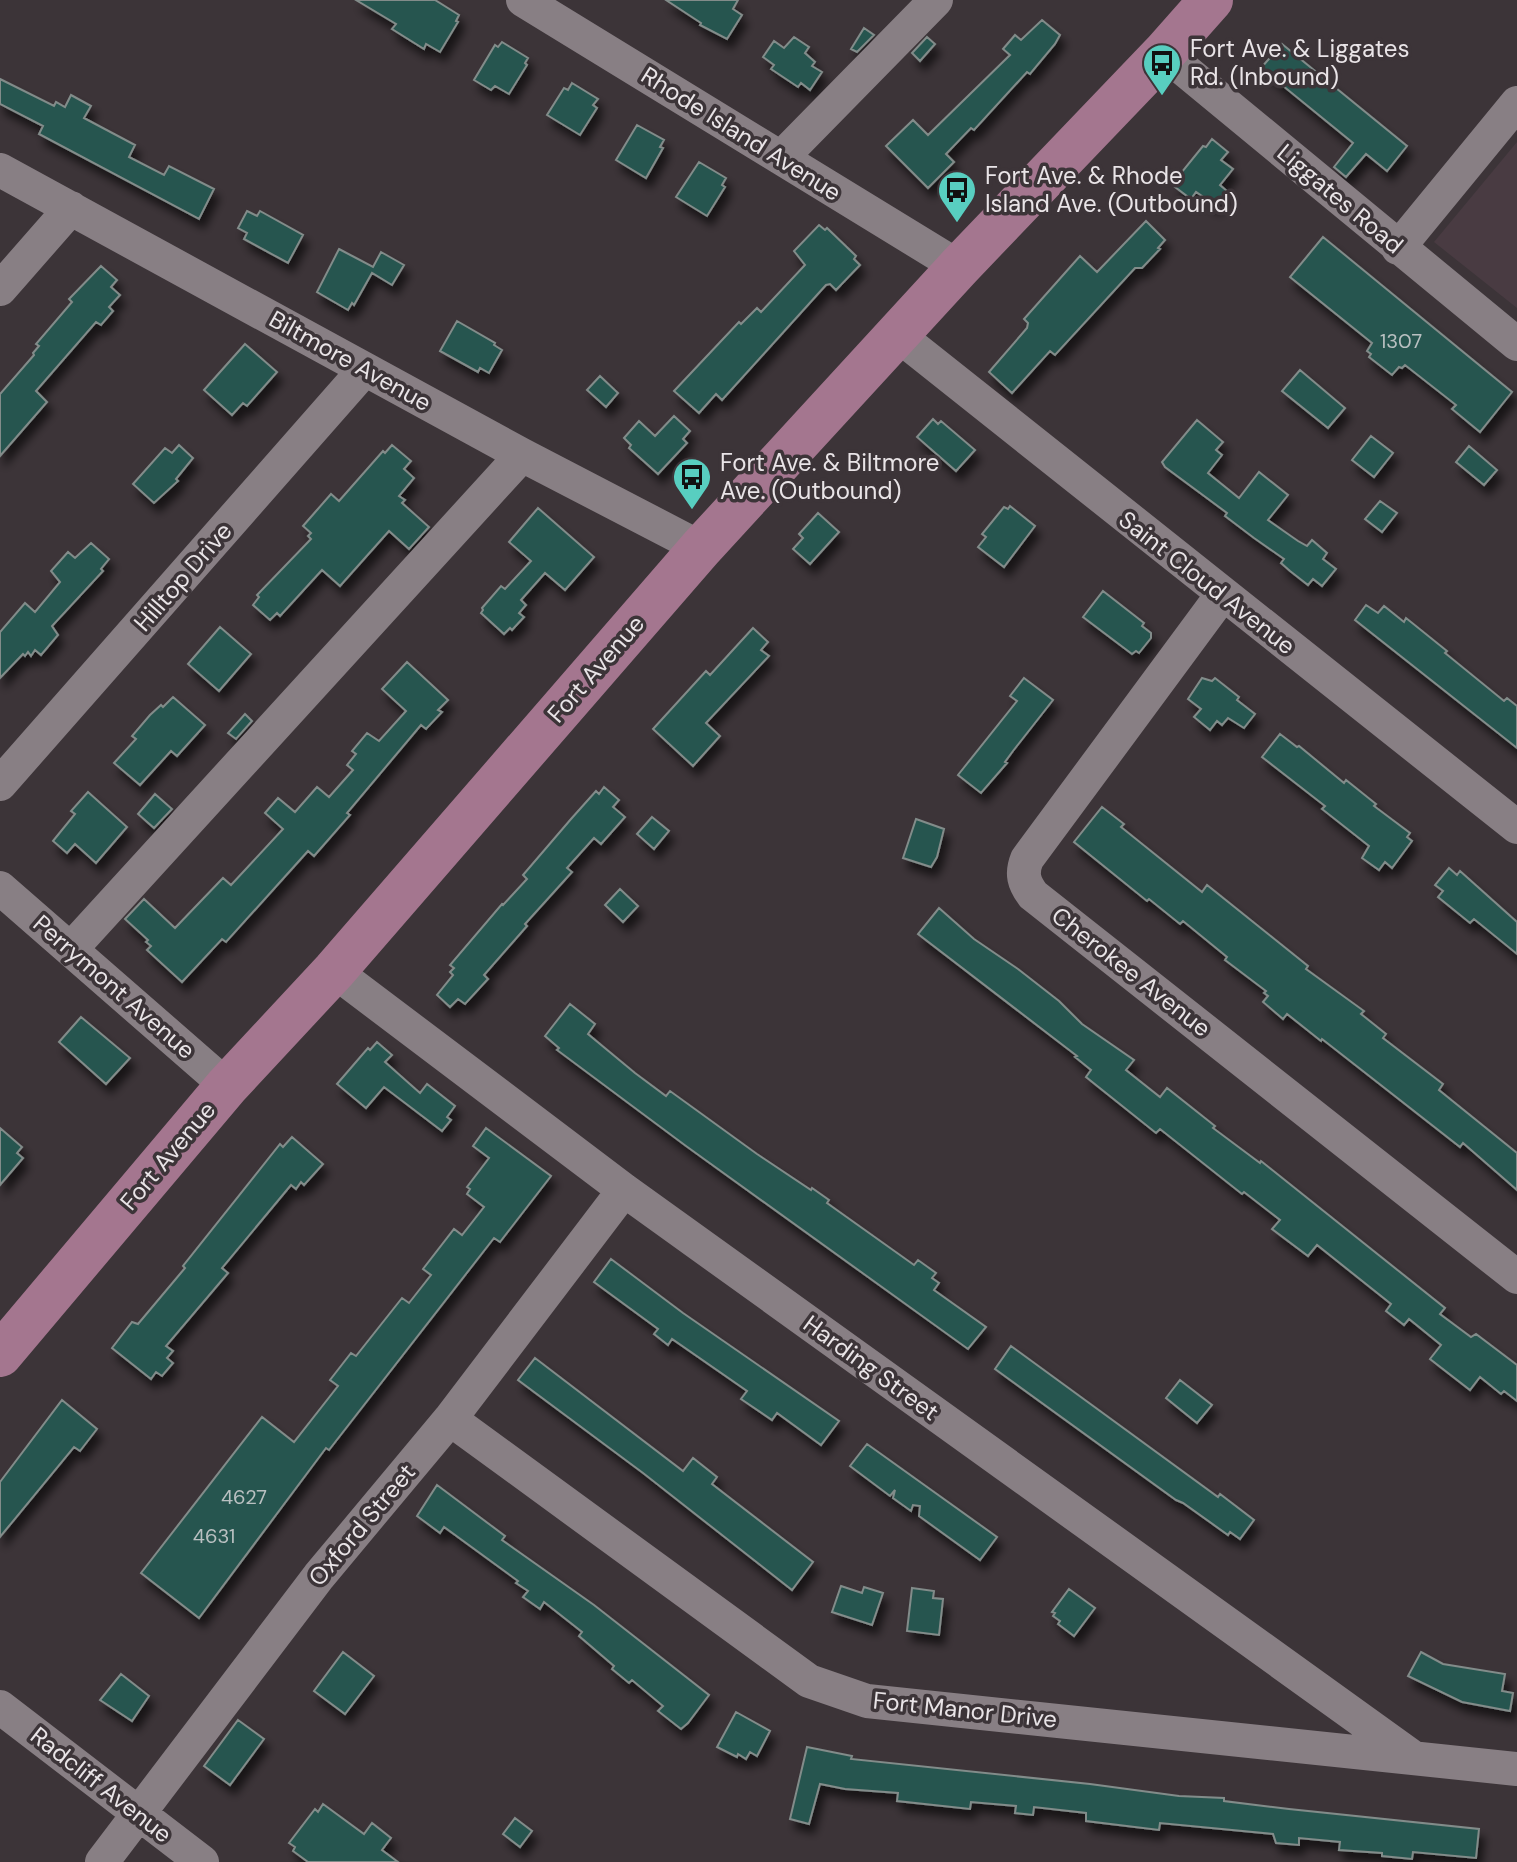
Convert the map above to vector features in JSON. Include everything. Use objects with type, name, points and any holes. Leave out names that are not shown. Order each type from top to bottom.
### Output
[{"type":"main road","name":"Fort Avenue","points":[[0,1355],[227,1086],[334,971],[701,548],[899,336],[959,267],[1211,0]]},
{"type":"street","name":"Rhode Island Avenue","points":[[523,0],[959,267]]},
{"type":"street","points":[[781,158],[936,0]]},
{"type":"street","name":"Liggates Road","points":[[1164,53],[1517,344]]},
{"type":"street","points":[[1398,248],[1517,103]]},
{"type":"street","name":"Biltmore Avenue","points":[[0,170],[522,455],[701,548]]},
{"type":"street","points":[[0,289],[71,208]]},
{"type":"street","name":"Saint Cloud Avenue","points":[[899,336],[1517,827]]},
{"type":"street","name":"Hilltop Drive","points":[[0,784],[365,369]]},
{"type":"street","points":[[71,949],[522,455]]},
{"type":"street","name":"Cherokee Avenue","points":[[1222,595],[1027,859],[1023,878],[1033,895],[1517,1277]]},
{"type":"street","name":"Perrymont Avenue","points":[[0,888],[227,1086]]},
{"type":"street","name":"Harding Street","points":[[334,971],[624,1190],[1414,1758]]},
{"type":"street","name":"Oxford Street","points":[[102,1862],[319,1576],[450,1419],[624,1190]]},
{"type":"street","name":"Fort Manor Drive","points":[[450,1419],[809,1681],[867,1701],[1517,1769]]},
{"type":"street","name":"Radcliff Avenue","points":[[0,1707],[202,1862]]},
{"type":"shaded area","points":[[1517,142],[1517,308],[1434,242]]},
{"type":"building","points":[[356,0],[435,0],[459,15],[458,22],[440,52],[426,44],[424,49],[392,29],[396,24]]},
{"type":"building","points":[[666,0],[738,0],[733,9],[742,15],[727,39],[700,25]]},
{"type":"building","points":[[1042,20],[1060,35],[1055,44],[1030,74],[1027,72],[974,130],[971,128],[946,154],[954,162],[928,188],[886,146],[913,120],[928,135],[1010,55],[1003,49],[1015,35],[1021,40]]},
{"type":"building","points":[[864,28],[874,35],[857,52],[851,49]]},
{"type":"building","points":[[794,37],[809,47],[805,53],[815,62],[812,66],[822,72],[810,90],[801,83],[798,87],[771,69],[774,65],[763,57],[774,41],[784,48]]},
{"type":"building","points":[[927,37],[935,44],[920,61],[912,53]]},
{"type":"building","points":[[502,42],[528,58],[509,94],[495,86],[491,90],[474,80],[495,45],[498,47]]},
{"type":"building","points":[[1282,44],[1407,146],[1387,171],[1366,154],[1346,177],[1334,167],[1353,143],[1261,68]]},
{"type":"building","points":[[0,79],[54,106],[56,102],[65,107],[71,95],[91,106],[84,118],[135,145],[129,157],[164,175],[169,166],[214,189],[199,219],[39,134],[43,126],[0,104]]},
{"type":"building","points":[[572,83],[598,99],[593,105],[597,108],[580,135],[547,115],[564,88],[568,90]]},
{"type":"building","points":[[637,125],[664,140],[660,147],[663,148],[646,178],[616,160]]},
{"type":"building","points":[[1212,139],[1228,152],[1221,160],[1233,169],[1220,185],[1227,191],[1215,205],[1196,192],[1191,199],[1175,187],[1181,180],[1178,177],[1181,173]]},
{"type":"building","points":[[699,162],[726,178],[722,185],[725,187],[707,216],[676,197]]},
{"type":"building","points":[[247,211],[257,216],[260,211],[303,235],[288,263],[244,239],[247,233],[238,228]]},
{"type":"building","points":[[1146,221],[1165,240],[1160,249],[1142,268],[1135,268],[1055,355],[1050,351],[1012,393],[989,372],[1027,328],[1028,323],[1024,319],[1080,256],[1097,272]]},
{"type":"building","points":[[819,225],[825,230],[827,228],[856,256],[854,259],[860,265],[836,290],[830,284],[826,285],[722,400],[716,394],[699,413],[674,391],[739,322],[741,324],[757,308],[761,312],[805,265],[794,251]]},
{"type":"building","points":[[1323,237],[1512,392],[1480,432],[1452,409],[1456,405],[1405,365],[1392,375],[1369,357],[1371,354],[1367,351],[1372,343],[1290,277]]},
{"type":"building","points":[[339,249],[373,267],[381,252],[404,265],[392,285],[372,273],[348,310],[317,292]]},
{"type":"building","points":[[101,266],[117,280],[111,287],[120,295],[109,307],[113,311],[101,325],[96,322],[36,391],[47,402],[0,456],[0,394],[34,355],[39,346],[36,344],[72,302],[69,299]]},
{"type":"building","points":[[457,321],[502,350],[489,373],[480,368],[478,372],[440,351]]},
{"type":"building","points":[[245,344],[277,372],[247,406],[243,403],[232,415],[204,390]]},
{"type":"building","points":[[1300,370],[1345,408],[1328,428],[1282,391]]},
{"type":"building","points":[[600,376],[618,393],[606,407],[587,390]]},
{"type":"building","points":[[674,416],[690,431],[683,439],[687,443],[658,474],[629,448],[631,445],[624,438],[639,421],[655,436]]},
{"type":"building","points":[[933,419],[938,424],[941,421],[975,450],[956,471],[917,437]]},
{"type":"building","points":[[1197,420],[1223,442],[1216,450],[1222,455],[1208,473],[1239,498],[1259,472],[1288,495],[1268,520],[1307,546],[1312,540],[1327,553],[1323,559],[1336,569],[1322,586],[1313,579],[1308,585],[1281,563],[1284,559],[1165,467],[1162,462]]},
{"type":"building","points":[[1371,436],[1393,453],[1374,477],[1352,460]]},
{"type":"building","points":[[179,445],[193,458],[176,479],[178,481],[154,503],[133,484],[165,448],[172,453]]},
{"type":"building","points":[[392,445],[411,461],[404,469],[414,478],[399,496],[405,500],[402,503],[429,527],[409,549],[389,531],[340,586],[322,570],[280,616],[277,613],[270,620],[253,605],[259,597],[257,595],[311,539],[308,536],[311,533],[303,526],[331,494],[339,501],[383,451],[385,453]]},
{"type":"building","points":[[1469,446],[1497,470],[1484,485],[1456,462]]},
{"type":"building","points":[[1380,501],[1397,513],[1382,532],[1365,519]]},
{"type":"building","points":[[1010,506],[1035,526],[1004,567],[978,547],[986,537],[982,534],[1004,507],[1008,509]]},
{"type":"building","points":[[538,508],[594,557],[565,590],[545,573],[521,600],[526,605],[519,613],[524,617],[504,634],[481,613],[482,608],[501,586],[505,589],[531,561],[509,542]]},
{"type":"building","points":[[818,513],[839,532],[810,564],[793,549],[803,538],[799,534]]},
{"type":"building","points":[[91,543],[109,559],[101,569],[103,571],[52,626],[58,635],[41,655],[35,650],[31,656],[28,652],[25,656],[23,654],[0,678],[0,632],[25,603],[35,612],[60,582],[51,571],[68,552],[75,558]]},
{"type":"building","points":[[1103,591],[1144,623],[1142,626],[1151,633],[1151,638],[1139,653],[1136,651],[1132,654],[1083,617]]},
{"type":"building","points":[[1366,605],[1378,613],[1384,606],[1404,622],[1406,618],[1504,701],[1507,698],[1517,706],[1517,748],[1355,620]]},
{"type":"building","points":[[220,627],[251,654],[219,691],[188,664]]},
{"type":"building","points":[[753,628],[768,642],[761,650],[769,656],[706,723],[720,736],[693,766],[653,729],[706,671],[710,675]]},
{"type":"building","points":[[407,662],[448,700],[438,710],[442,712],[426,729],[421,725],[314,856],[308,851],[226,942],[222,939],[182,982],[147,950],[151,946],[146,942],[148,940],[125,919],[144,899],[175,928],[223,878],[231,885],[283,829],[265,813],[278,798],[295,812],[317,787],[329,797],[353,770],[347,765],[356,754],[352,751],[367,733],[379,741],[406,711],[382,689]]},
{"type":"building","points":[[1024,678],[1053,700],[981,793],[958,775],[1017,701],[1010,696]]},
{"type":"building","points":[[1202,678],[1212,681],[1215,678],[1255,714],[1244,728],[1228,718],[1222,725],[1217,721],[1210,730],[1194,717],[1201,709],[1188,699]]},
{"type":"building","points":[[173,697],[205,725],[177,756],[171,751],[140,785],[114,763],[136,739],[132,736],[150,715]]},
{"type":"building","points":[[245,714],[252,721],[236,739],[228,733]]},
{"type":"building","points":[[1280,734],[1344,783],[1346,780],[1410,833],[1407,837],[1412,841],[1392,868],[1385,862],[1379,870],[1362,858],[1369,846],[1322,809],[1325,806],[1262,757]]},
{"type":"building","points":[[604,787],[619,800],[613,807],[625,817],[601,844],[594,838],[567,868],[572,872],[525,924],[527,926],[484,975],[488,979],[465,1004],[458,999],[450,1007],[437,995],[453,975],[450,972],[454,968],[450,965],[527,879],[523,875],[571,819],[596,791],[599,794]]},
{"type":"building","points":[[88,792],[127,827],[96,863],[75,844],[67,853],[53,841],[75,814],[71,811]]},
{"type":"building","points":[[155,794],[172,809],[154,828],[138,814]]},
{"type":"building","points":[[1102,807],[1124,824],[1121,827],[1202,892],[1207,885],[1308,966],[1306,969],[1364,1011],[1361,1014],[1386,1034],[1383,1038],[1443,1084],[1439,1090],[1517,1153],[1517,1190],[1463,1143],[1460,1147],[1322,1039],[1287,1014],[1283,1019],[1263,1002],[1268,996],[1264,993],[1266,991],[1225,960],[1227,957],[1183,921],[1180,924],[1149,899],[1147,901],[1074,842]]},
{"type":"building","points":[[652,817],[669,831],[654,849],[637,834]]},
{"type":"building","points":[[916,819],[944,829],[937,857],[931,867],[903,858]]},
{"type":"building","points":[[1449,868],[1457,875],[1460,871],[1517,922],[1517,954],[1474,919],[1470,923],[1438,897],[1443,891],[1435,885]]},
{"type":"building","points":[[620,889],[638,906],[623,922],[605,905]]},
{"type":"building","points":[[939,908],[974,939],[1059,1001],[1082,1024],[1134,1060],[1126,1070],[1160,1097],[1167,1088],[1215,1126],[1213,1128],[1261,1161],[1445,1308],[1440,1314],[1471,1337],[1476,1334],[1517,1365],[1517,1401],[1504,1391],[1501,1394],[1480,1377],[1470,1390],[1430,1359],[1441,1345],[1409,1319],[1404,1325],[1386,1311],[1391,1304],[1317,1245],[1308,1256],[1272,1229],[1280,1220],[1160,1129],[1156,1133],[1086,1077],[1091,1070],[1077,1056],[918,934]]},
{"type":"building","points":[[570,1004],[595,1024],[588,1034],[666,1096],[670,1091],[757,1154],[829,1200],[827,1203],[914,1265],[918,1260],[936,1273],[932,1278],[939,1283],[934,1290],[986,1327],[968,1349],[557,1050],[559,1048],[545,1036]]},
{"type":"building","points":[[81,1017],[130,1058],[106,1084],[59,1042]]},
{"type":"building","points":[[377,1042],[392,1055],[385,1062],[420,1093],[427,1084],[455,1106],[447,1117],[451,1120],[442,1131],[384,1087],[366,1108],[337,1084]]},
{"type":"building","points":[[0,1128],[22,1147],[17,1153],[23,1158],[0,1185]]},
{"type":"building","points":[[486,1128],[551,1176],[500,1242],[494,1238],[329,1450],[326,1448],[199,1618],[141,1573],[262,1417],[294,1442],[338,1386],[330,1380],[351,1353],[356,1356],[402,1298],[409,1303],[431,1275],[423,1269],[454,1229],[462,1235],[484,1207],[467,1194],[470,1189],[467,1187],[489,1158],[473,1146]]},
{"type":"building","points":[[292,1137],[323,1164],[304,1185],[301,1182],[296,1189],[291,1185],[222,1268],[228,1273],[166,1346],[173,1351],[167,1358],[173,1363],[162,1376],[156,1372],[151,1379],[112,1348],[132,1322],[138,1324],[185,1268],[183,1266],[280,1144],[283,1147]]},
{"type":"building","points":[[611,1259],[839,1421],[821,1445],[777,1413],[772,1420],[741,1399],[747,1391],[672,1339],[668,1345],[654,1334],[658,1329],[594,1282]]},
{"type":"building","points":[[1011,1346],[1254,1520],[1240,1539],[1230,1532],[1228,1535],[1176,1500],[995,1369]]},
{"type":"building","points":[[535,1358],[683,1471],[693,1458],[717,1477],[712,1484],[813,1562],[792,1590],[518,1380]]},
{"type":"building","points":[[1180,1380],[1212,1405],[1197,1423],[1166,1398]]},
{"type":"building","points":[[62,1400],[97,1429],[80,1451],[74,1447],[0,1537],[0,1482]]},
{"type":"building","points":[[867,1444],[997,1537],[980,1560],[919,1516],[920,1506],[913,1505],[911,1511],[893,1498],[895,1490],[890,1496],[850,1466]]},
{"type":"building","points":[[437,1485],[505,1536],[502,1540],[594,1605],[709,1695],[688,1723],[681,1729],[658,1711],[663,1706],[632,1680],[629,1683],[612,1669],[614,1666],[579,1636],[582,1632],[544,1602],[540,1609],[523,1597],[528,1591],[516,1583],[518,1581],[444,1527],[440,1533],[417,1516]]},
{"type":"building","points":[[841,1586],[862,1593],[864,1587],[883,1593],[872,1625],[832,1612]]},
{"type":"building","points":[[912,1588],[934,1591],[933,1598],[943,1599],[939,1635],[907,1631]]},
{"type":"building","points":[[1069,1589],[1095,1608],[1074,1636],[1058,1624],[1060,1621],[1052,1612]]},
{"type":"building","points":[[343,1652],[374,1676],[345,1714],[314,1691]]},
{"type":"building","points":[[1421,1652],[1443,1664],[1505,1674],[1502,1691],[1513,1693],[1510,1711],[1462,1702],[1408,1676]]},
{"type":"building","points":[[121,1674],[149,1696],[132,1721],[100,1700]]},
{"type":"building","points":[[736,1712],[770,1731],[757,1756],[750,1752],[746,1759],[738,1754],[737,1757],[717,1747]]},
{"type":"building","points":[[238,1720],[264,1739],[230,1785],[204,1766]]},
{"type":"building","points":[[807,1747],[852,1756],[851,1759],[1179,1796],[1224,1798],[1224,1801],[1289,1809],[1479,1829],[1476,1858],[1413,1852],[1412,1859],[1382,1856],[1382,1853],[1339,1850],[1340,1842],[1299,1838],[1299,1845],[1276,1843],[1273,1834],[1160,1823],[1159,1830],[1086,1821],[1086,1813],[1034,1807],[1033,1815],[1015,1813],[1016,1806],[971,1802],[970,1809],[897,1801],[898,1793],[820,1784],[809,1824],[790,1819]]},
{"type":"building","points":[[323,1804],[364,1834],[372,1823],[391,1838],[382,1850],[398,1862],[308,1862],[293,1851],[295,1847],[289,1843],[315,1809],[318,1812]]},
{"type":"building","points":[[515,1818],[532,1831],[520,1847],[503,1834]]},
{"type":"place","name":"Fort Ave. & Liggates Rd. (Inbound)","points":[[1162,97]]},
{"type":"place","name":"Fort Ave. & Rhode Island Ave. (Outbound)","points":[[957,224]]},
{"type":"place","name":"Fort Ave. & Biltmore Ave. (Outbound)","points":[[692,511]]}]
